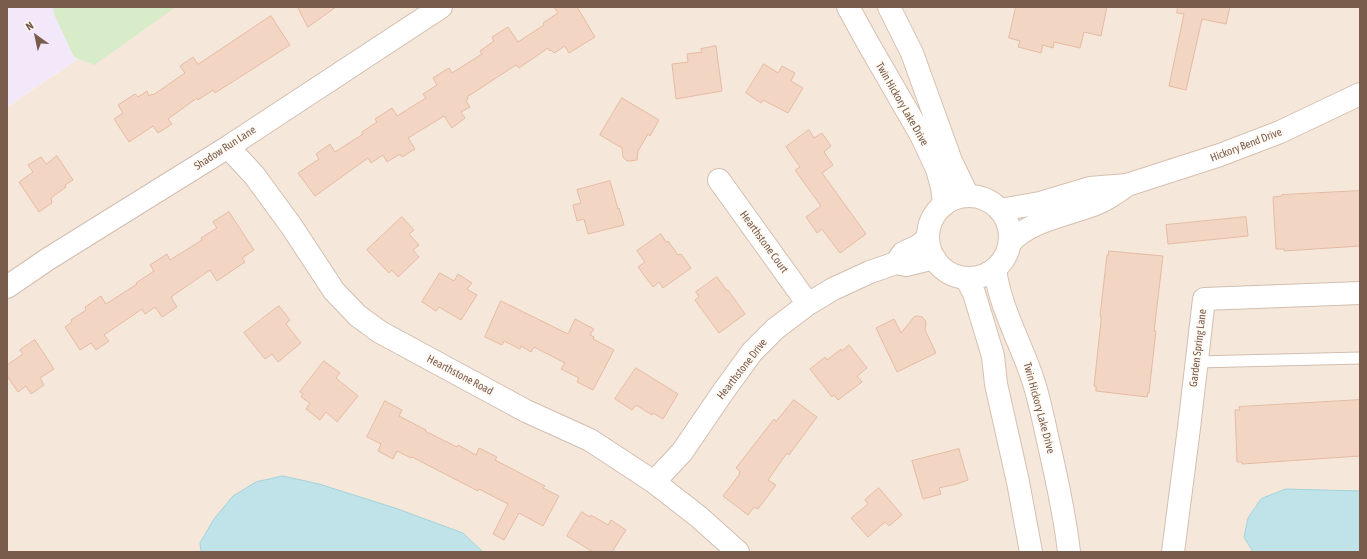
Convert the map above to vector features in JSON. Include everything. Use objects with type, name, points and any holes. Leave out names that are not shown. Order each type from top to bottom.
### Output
[{"type":"street","name":"Shadow Run Lane","points":[[7,287],[61,251],[228,147],[441,7]]},
{"type":"street","name":"Twin Hickory Lake Drive","points":[[848,7],[921,135],[937,169],[942,187],[944,204]]},
{"type":"street","name":"Twin Hickory Lake Drive","points":[[889,7],[912,53],[951,161],[968,196]]},
{"type":"street","name":"Hickory Bend Drive","points":[[1000,210],[1040,203],[1090,188],[1127,185],[1220,155],[1273,135],[1360,94]]},
{"type":"street","name":"Hearthstone Road","points":[[228,147],[254,175],[292,227],[334,291],[358,316],[380,332],[526,411],[590,440],[654,482],[699,517],[738,552]]},
{"type":"street","name":"Hearthstone Court","points":[[719,180],[808,304]]},
{"type":"street","name":"Hickory Bend Drive","points":[[1010,243],[1022,232],[1048,220],[1094,205],[1110,197],[1127,185]]},
{"type":"street","points":[[968,196],[980,197],[992,202],[1000,210],[1008,222],[1010,232],[1010,243],[1007,253],[1001,262],[995,269],[985,275],[974,278],[953,275],[944,269],[930,251],[928,238],[930,225],[935,214],[944,204],[955,198],[968,196]]},
{"type":"street","name":"Hearthstone Drive","points":[[654,482],[682,452],[752,352],[775,329],[808,304],[833,289],[896,262],[903,253],[918,246],[928,238]]},
{"type":"street","name":"Hearthstone Drive","points":[[896,262],[906,265],[935,259]]},
{"type":"street","name":"Twin Hickory Lake Drive","points":[[995,269],[998,287],[1005,311],[1034,382],[1059,488],[1069,552]]},
{"type":"street","points":[[966,278],[974,293],[993,356],[996,384],[1018,482],[1031,552]]},
{"type":"street","name":"Garden Spring Lane","points":[[1173,552],[1204,299],[1360,293]]},
{"type":"lane","points":[[1197,362],[1360,358]]},
{"type":"shaded area","points":[[7,7],[155,7],[7,107]]},
{"type":"shaded area","points":[[155,7],[1360,7],[1360,552],[7,552],[7,107]]},
{"type":"green space","points":[[53,7],[176,7],[94,65],[74,57],[54,14]]},
{"type":"water","points":[[283,476],[319,484],[395,508],[463,533],[483,552],[201,552],[200,543],[214,519],[233,496],[256,482]]},
{"type":"water","points":[[1286,489],[1360,491],[1360,552],[1253,552],[1244,537],[1248,518],[1261,499]]},
{"type":"building","points":[[298,7],[336,7],[308,27]]},
{"type":"building","points":[[554,7],[577,7],[595,37],[569,53],[565,46],[554,53],[548,48],[519,68],[516,65],[467,97],[468,99],[466,101],[470,107],[461,112],[465,118],[452,128],[444,116],[408,138],[415,149],[402,157],[400,154],[387,162],[383,155],[371,163],[368,158],[315,196],[298,173],[319,159],[316,154],[330,144],[335,152],[363,134],[362,132],[377,122],[375,119],[392,108],[397,116],[426,98],[423,94],[437,85],[433,78],[449,68],[452,73],[482,54],[480,51],[494,41],[492,37],[508,27],[518,42],[544,25],[543,23],[558,13]]},
{"type":"building","points":[[1016,7],[1107,7],[1101,36],[1084,32],[1080,48],[1054,42],[1053,48],[1043,45],[1041,53],[1018,47],[1020,41],[1009,38]]},
{"type":"building","points":[[1178,7],[1230,7],[1226,24],[1202,19],[1186,90],[1169,86],[1184,14],[1177,13]]},
{"type":"building","points":[[271,16],[290,45],[215,93],[213,90],[198,100],[197,98],[168,119],[172,124],[158,133],[153,126],[129,142],[114,119],[123,113],[118,105],[135,94],[138,97],[147,91],[149,96],[152,94],[153,95],[185,73],[180,66],[193,57],[198,64]]},
{"type":"building","points":[[716,46],[722,91],[676,99],[672,64],[688,62],[687,54],[702,52],[701,49]]},
{"type":"building","points":[[764,64],[778,73],[782,66],[795,73],[791,81],[803,88],[788,113],[763,100],[761,103],[746,93]]},
{"type":"building","points":[[622,98],[659,120],[650,136],[648,134],[638,151],[637,160],[627,161],[623,157],[622,148],[600,135]]},
{"type":"building","points":[[809,130],[814,138],[822,133],[831,146],[824,152],[833,165],[822,173],[866,234],[840,253],[822,229],[817,233],[806,217],[821,206],[795,170],[800,167],[786,147]]},
{"type":"building","points":[[57,156],[73,180],[51,198],[52,203],[39,212],[19,182],[33,172],[28,165],[41,157],[46,164]]},
{"type":"building","points":[[610,181],[624,225],[588,234],[584,219],[577,221],[573,205],[581,203],[577,190]]},
{"type":"building","points":[[1360,191],[1360,246],[1284,251],[1284,249],[1276,249],[1273,197],[1282,195]]},
{"type":"building","points":[[229,212],[254,250],[242,258],[245,262],[217,281],[210,270],[171,297],[177,307],[162,317],[155,307],[145,314],[142,309],[104,335],[109,341],[96,350],[91,343],[80,350],[65,327],[72,322],[71,320],[86,310],[85,307],[101,296],[106,304],[137,284],[136,283],[154,271],[150,265],[167,254],[170,260],[202,240],[201,238],[217,228],[213,222]]},
{"type":"building","points":[[402,217],[414,230],[409,234],[419,245],[413,250],[419,257],[398,277],[392,270],[389,273],[367,250]]},
{"type":"building","points":[[1246,217],[1248,236],[1168,244],[1166,225]]},
{"type":"building","points":[[661,234],[678,255],[681,254],[691,268],[663,288],[659,282],[653,287],[638,267],[645,262],[637,251]]},
{"type":"building","points":[[1109,251],[1163,256],[1154,331],[1156,331],[1149,393],[1148,392],[1147,397],[1096,391],[1096,386],[1094,386],[1101,321],[1100,316],[1107,255]]},
{"type":"building","points":[[440,273],[454,281],[458,274],[472,283],[467,289],[477,295],[461,320],[439,307],[436,311],[422,302]]},
{"type":"building","points":[[717,277],[745,314],[719,333],[695,300],[699,297],[696,292]]},
{"type":"building","points":[[501,301],[568,334],[575,319],[594,329],[590,335],[594,337],[593,339],[614,350],[593,390],[577,382],[579,378],[561,369],[565,363],[534,347],[531,352],[521,346],[520,349],[504,341],[502,345],[485,337]]},
{"type":"building","points":[[279,306],[290,320],[286,324],[301,343],[278,362],[272,354],[265,359],[244,333]]},
{"type":"building","points":[[918,316],[925,320],[925,330],[936,353],[897,372],[876,328],[894,319],[901,333],[914,317]]},
{"type":"building","points":[[35,340],[54,369],[40,378],[44,385],[31,394],[26,386],[18,392],[7,376],[7,365],[23,354],[20,350]]},
{"type":"building","points":[[849,345],[867,368],[857,376],[862,382],[838,400],[834,395],[832,397],[810,369],[825,357],[827,360],[841,349],[842,351]]},
{"type":"building","points":[[324,361],[340,373],[336,378],[358,396],[337,422],[326,412],[320,420],[306,409],[310,403],[301,397],[303,394],[300,392]]},
{"type":"building","points":[[636,368],[678,394],[663,419],[653,413],[652,415],[636,405],[632,410],[615,399]]},
{"type":"building","points":[[794,400],[817,417],[789,455],[787,453],[768,480],[776,485],[758,509],[754,507],[748,515],[723,496],[739,475],[740,471],[736,468],[774,419],[776,421]]},
{"type":"building","points":[[1360,400],[1360,456],[1242,464],[1242,462],[1237,462],[1235,410],[1240,410],[1239,407]]},
{"type":"building","points":[[385,401],[402,410],[399,416],[426,430],[425,431],[457,447],[458,445],[476,455],[479,448],[497,457],[495,460],[545,486],[543,488],[559,496],[543,526],[519,513],[504,540],[493,534],[508,504],[479,489],[478,491],[412,457],[411,458],[397,451],[393,459],[378,451],[381,444],[367,437]]},
{"type":"building","points":[[959,449],[968,480],[939,488],[941,494],[923,499],[912,461]]},
{"type":"building","points":[[879,488],[902,515],[889,526],[885,522],[868,537],[851,518],[868,504],[865,500]]},
{"type":"building","points":[[582,512],[590,517],[591,515],[608,525],[611,520],[626,530],[612,552],[593,552],[567,536]]}]
